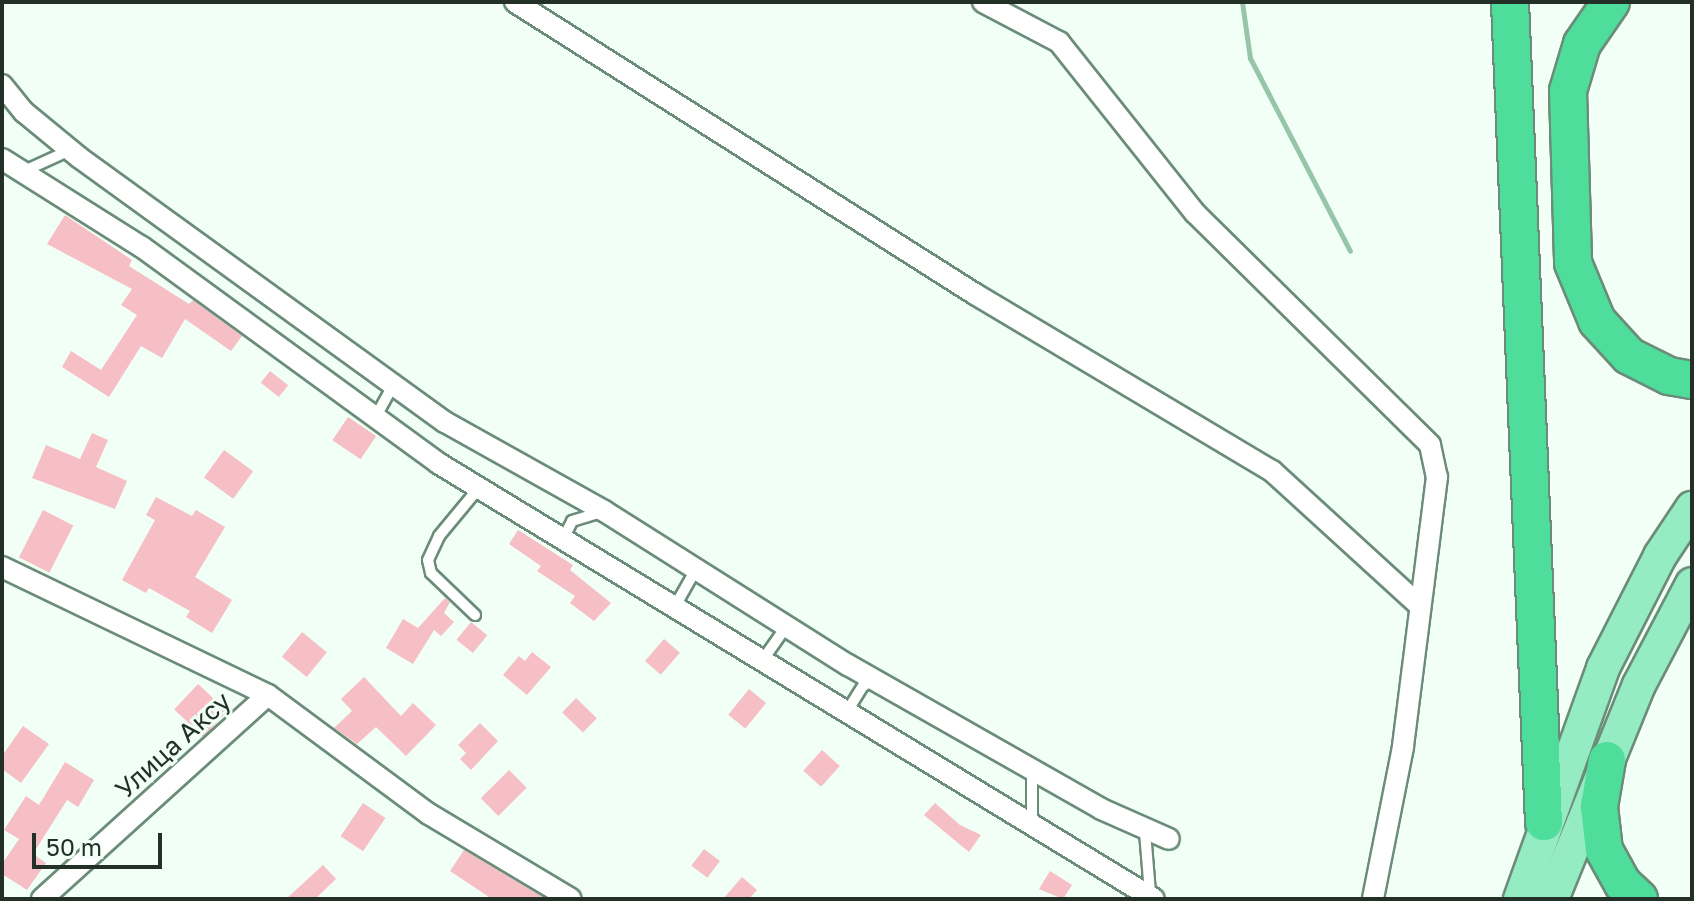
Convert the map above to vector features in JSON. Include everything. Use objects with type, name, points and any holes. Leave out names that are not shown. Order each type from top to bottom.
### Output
[{"type":"highway","points":[[1510,2],[1544,822]]},
{"type":"highway","points":[[1611,2],[1582,44],[1568,91],[1573,263],[1597,321],[1629,356],[1669,376],[1692,380]]},
{"type":"highway","points":[[1607,760],[1599,828],[1610,864],[1639,899]]},
{"type":"main road","points":[[1520,899],[1544,822],[1603,668],[1660,556],[1692,508]]},
{"type":"main road","points":[[1556,886],[1607,760],[1692,584]]},
{"type":"main road","points":[[1532,860],[1548,851],[1559,861],[1556,886]]},
{"type":"street","points":[[515,2],[962,286],[1272,471],[1419,605]]},
{"type":"street","points":[[983,2],[1059,42],[1195,213],[1430,445],[1437,477],[1403,747],[1373,899]]},
{"type":"street","points":[[3,89],[70,150],[445,422],[604,511],[695,571],[874,679],[1145,832],[1169,839]]},
{"type":"street","points":[[2,159],[142,247],[375,418],[478,489],[853,720],[1153,898]]},
{"type":"street","points":[[2,567],[268,695],[429,814],[569,899]]},
{"type":"street","name":"Улица Аксу","points":[[42,899],[268,695]]},
{"type":"lane","points":[[22,172],[70,150]]},
{"type":"lane","points":[[375,418],[393,386]]},
{"type":"lane","points":[[475,615],[431,573],[428,560],[439,536],[478,489]]},
{"type":"lane","points":[[575,549],[563,540],[572,521],[604,511]]},
{"type":"lane","points":[[674,609],[695,571]]},
{"type":"lane","points":[[766,665],[762,661],[786,627]]},
{"type":"lane","points":[[853,720],[845,712],[874,679]]},
{"type":"lane","points":[[1032,767],[1032,827]]},
{"type":"lane","points":[[1145,832],[1153,898]]},
{"type":"building","points":[[65,215],[132,260],[129,266],[189,304],[193,300],[242,336],[231,351],[185,319],[162,358],[141,346],[109,397],[62,367],[71,351],[101,370],[137,315],[121,305],[132,289],[47,244]]},
{"type":"building","points":[[270,371],[288,385],[279,397],[261,383]]},
{"type":"building","points":[[348,417],[376,436],[361,459],[332,440]]},
{"type":"building","points":[[92,433],[108,440],[96,467],[127,481],[115,509],[32,478],[46,445],[80,459]]},
{"type":"building","points":[[224,450],[253,471],[233,499],[204,478]]},
{"type":"building","points":[[156,497],[192,516],[196,510],[225,527],[195,577],[232,600],[212,633],[186,617],[190,611],[149,588],[146,593],[122,580],[155,520],[146,515]]},
{"type":"building","points":[[43,510],[73,525],[49,573],[19,557]]},
{"type":"building","points":[[518,530],[573,565],[570,570],[611,603],[594,621],[570,603],[575,596],[537,571],[541,566],[509,544]]},
{"type":"building","points":[[445,598],[450,602],[444,613],[454,622],[441,636],[434,630],[413,664],[386,648],[403,619],[418,628]]},
{"type":"building","points":[[471,622],[487,635],[473,653],[457,640]]},
{"type":"building","points":[[302,632],[327,652],[307,677],[282,657]]},
{"type":"building","points":[[664,639],[680,653],[661,675],[645,661]]},
{"type":"building","points":[[532,652],[551,667],[527,695],[503,675],[519,656],[525,661]]},
{"type":"building","points":[[364,677],[401,716],[413,703],[436,725],[406,756],[376,727],[357,744],[334,728],[352,711],[341,699]]},
{"type":"building","points":[[198,684],[227,711],[203,737],[174,710]]},
{"type":"building","points":[[749,689],[766,703],[745,728],[728,715]]},
{"type":"building","points":[[576,698],[597,718],[583,733],[562,712]]},
{"type":"building","points":[[480,723],[498,741],[471,770],[460,759],[466,753],[458,745]]},
{"type":"building","points":[[23,726],[49,744],[21,783],[2,769],[2,756]]},
{"type":"building","points":[[822,750],[840,766],[821,787],[803,771]]},
{"type":"building","points":[[65,762],[94,780],[78,807],[67,800],[33,854],[46,863],[27,890],[2,874],[2,864],[19,839],[4,830],[26,796],[39,805]]},
{"type":"building","points":[[509,770],[527,788],[498,816],[481,798]]},
{"type":"building","points":[[363,803],[385,818],[363,851],[341,836]]},
{"type":"building","points":[[935,803],[960,825],[981,835],[969,852],[924,815]]},
{"type":"building","points":[[704,849],[720,861],[707,878],[691,866]]},
{"type":"building","points":[[464,850],[546,899],[492,899],[450,871]]},
{"type":"building","points":[[323,865],[336,879],[315,899],[286,899]]},
{"type":"building","points":[[1050,871],[1072,885],[1063,899],[1039,889]]},
{"type":"building","points":[[742,877],[757,890],[749,899],[723,899]]},
{"type":"waterway","points":[[1242,2],[1250,58],[1350,251]]}]
